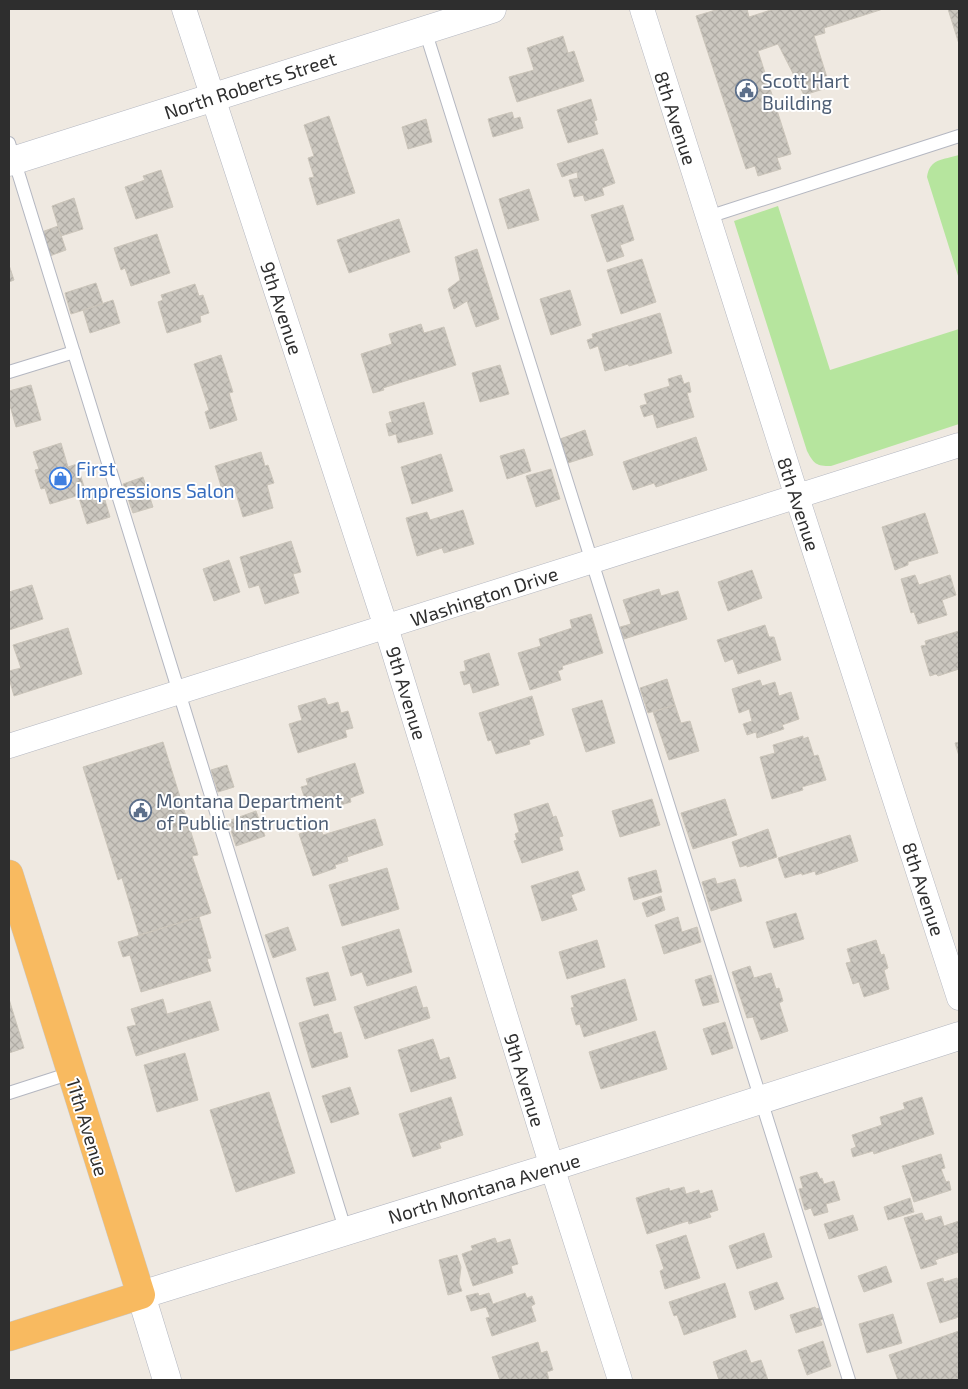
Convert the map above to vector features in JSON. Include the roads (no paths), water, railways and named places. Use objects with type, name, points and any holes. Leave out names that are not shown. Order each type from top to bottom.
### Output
[{"type":"highway","name":"11th Avenue","points":[[9,874],[140,1295]]},
{"type":"highway","name":"North Montana Avenue","points":[[9,1337],[140,1295]]},
{"type":"street","name":"9th Avenue","points":[[184,9],[386,627],[552,1167],[620,1380]]},
{"type":"street","name":"North Roberts Street","points":[[11,155],[212,97],[492,9]]},
{"type":"street","name":"8th Avenue","points":[[642,9],[796,497],[959,998]]},
{"type":"street","name":"Washington Drive","points":[[9,746],[959,445]]},
{"type":"street","name":"North Montana Avenue","points":[[140,1295],[552,1167],[959,1036]]},
{"type":"street","name":"11th Avenue","points":[[140,1295],[167,1380]]},
{"type":"lane","points":[[425,30],[849,1380]]},
{"type":"lane","points":[[708,217],[959,136]]},
{"type":"lane","points":[[11,155],[74,352],[346,1232]]},
{"type":"lane","points":[[9,372],[74,352]]},
{"type":"lane","points":[[9,1093],[71,1073]]},
{"type":"place","name":"Scott Hart Building","points":[[746,91]]},
{"type":"place","name":"First Impressions Salon","points":[[60,479]]},
{"type":"place","name":"Montana Department of Public Instruction","points":[[140,811]]}]
